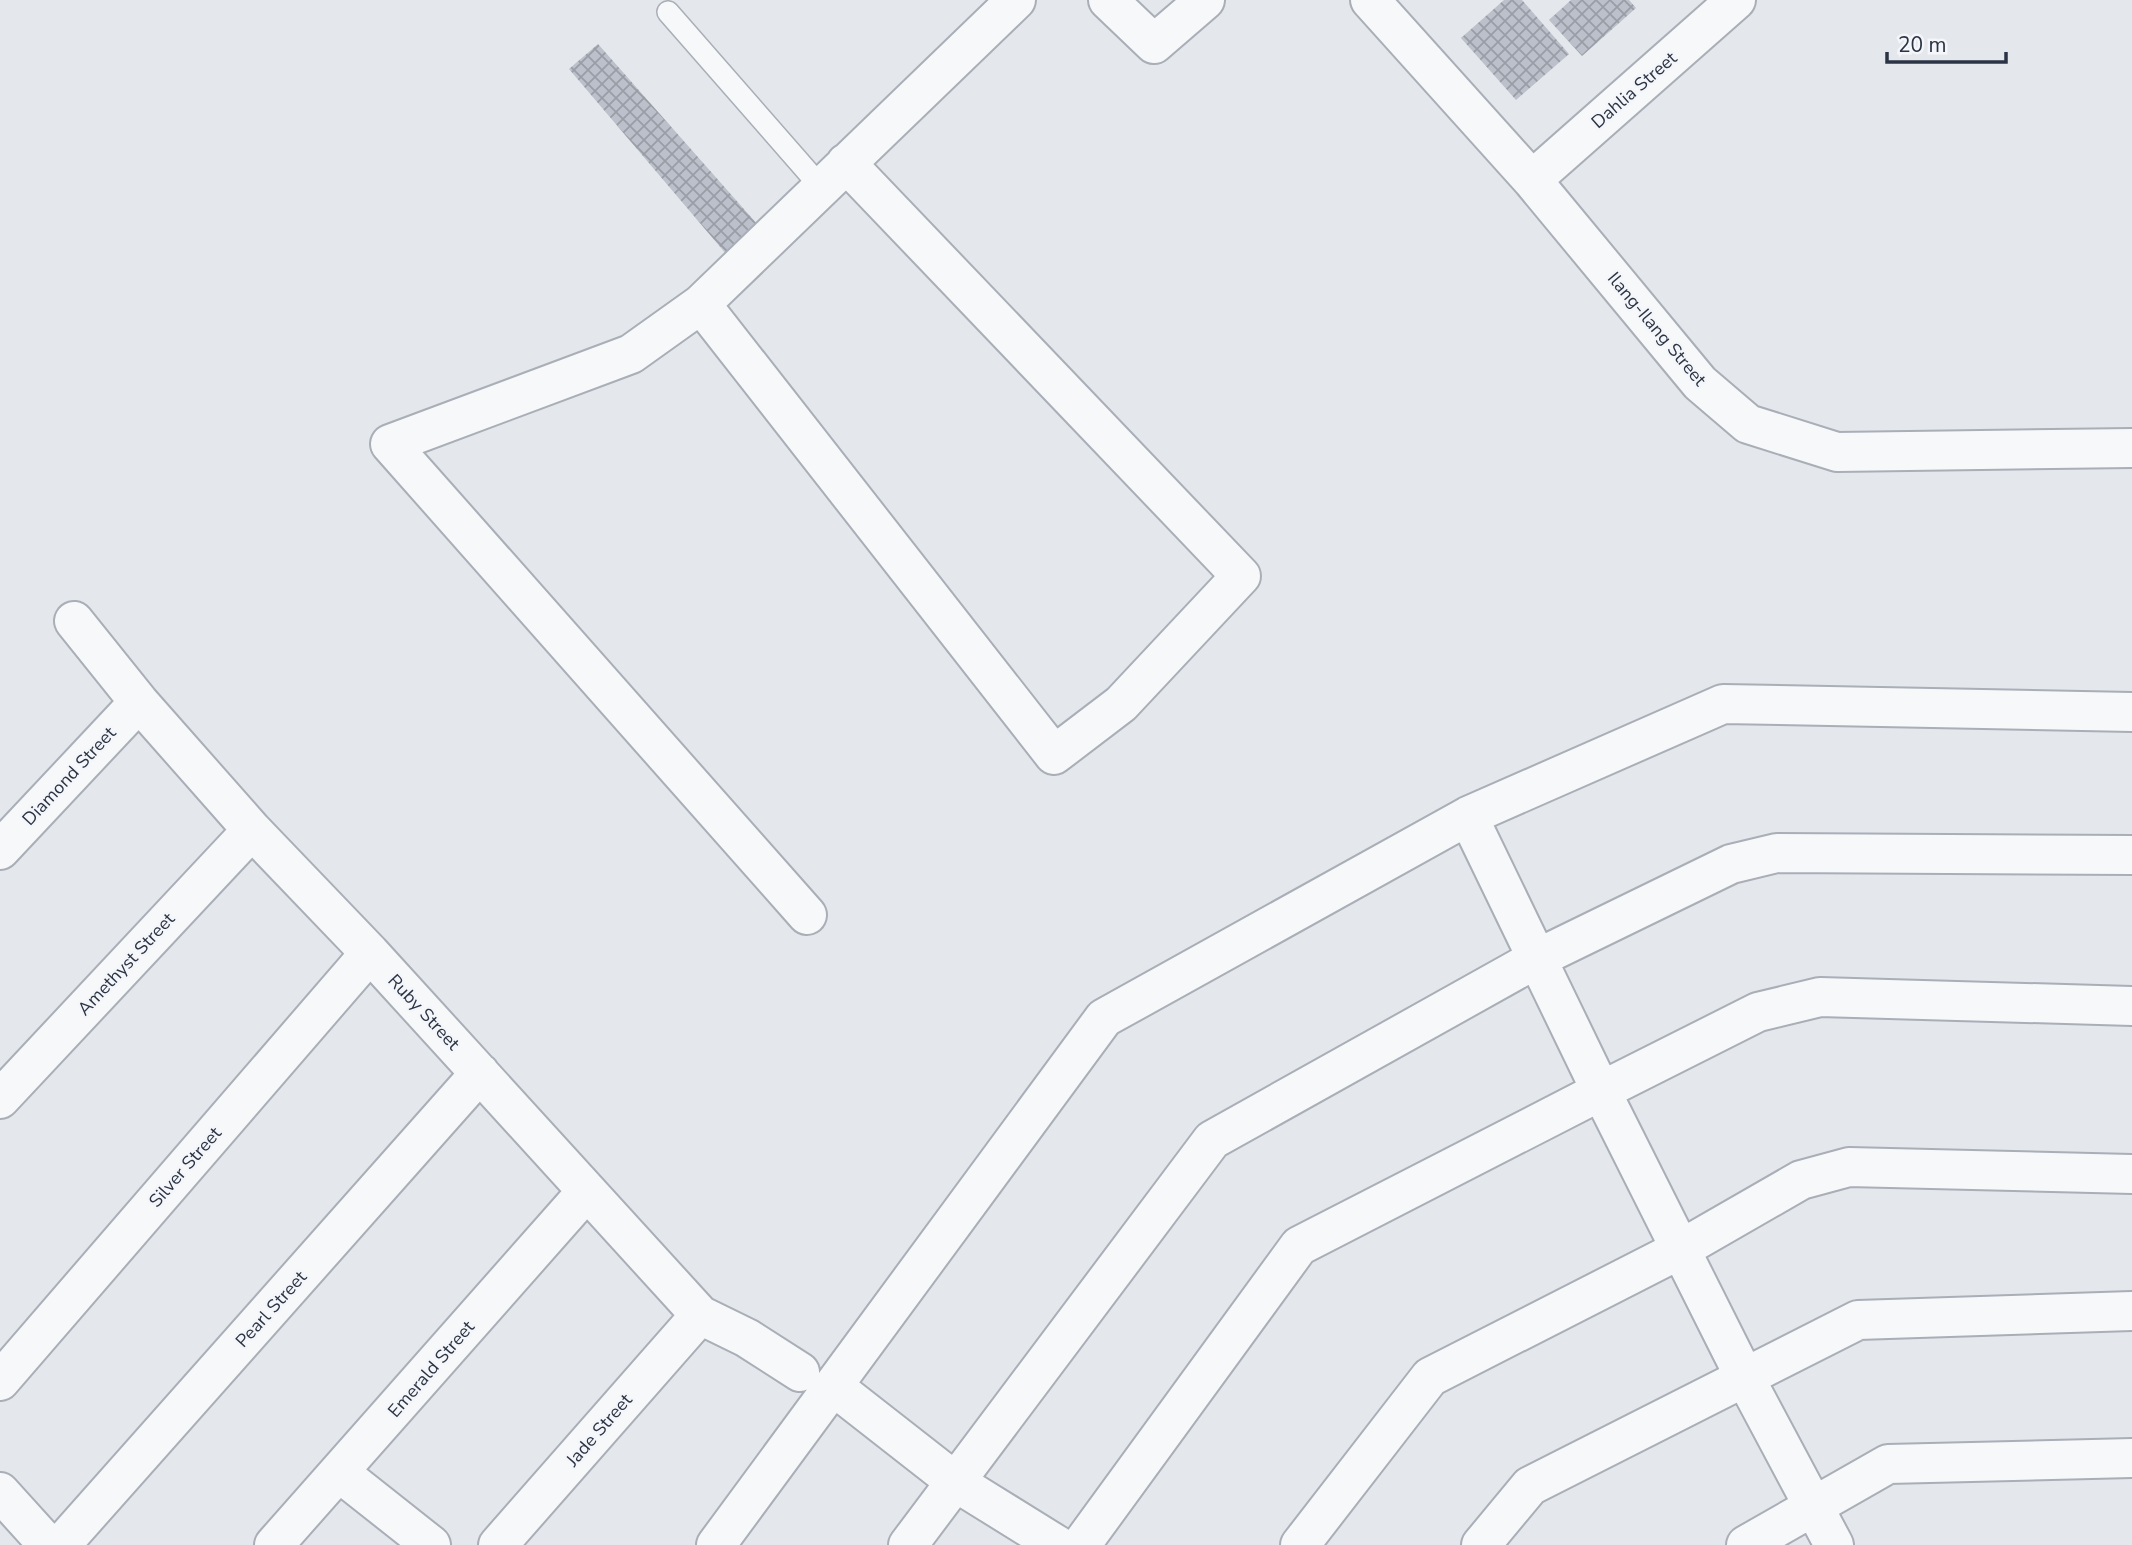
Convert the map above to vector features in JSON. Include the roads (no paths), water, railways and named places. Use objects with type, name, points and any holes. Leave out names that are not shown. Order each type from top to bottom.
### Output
[{"type":"street","points":[[807,915],[390,444],[631,354],[701,304],[1016,0]]},
{"type":"street","points":[[1108,0],[1154,44],[1205,0]]},
{"type":"street","name":"Ilang-Ilang Street","points":[[1370,0],[1532,180],[1700,383],[1748,424],[1837,452],[2132,448]]},
{"type":"street","name":"Dahlia Street","points":[[1532,180],[1736,0]]},
{"type":"street","points":[[701,304],[1054,755],[1121,704],[1241,576],[834,175]]},
{"type":"street","name":"Ruby Street","points":[[74,621],[139,702],[252,830],[370,953],[700,1315],[747,1338],[817,1379],[957,1483],[1057,1545]]},
{"type":"street","name":"Diamond Street","points":[[0,850],[139,702]]},
{"type":"street","points":[[716,1545],[817,1379],[1104,1018],[1468,816],[1723,704],[2132,712]]},
{"type":"street","points":[[1468,816],[1601,1091],[1744,1376],[1834,1545]]},
{"type":"street","name":"Amethyst Street","points":[[0,1098],[252,830]]},
{"type":"street","points":[[908,1545],[1212,1140],[1536,959],[1731,864],[1777,853],[2132,855]]},
{"type":"street","name":"Silver Street","points":[[0,1381],[370,953]]},
{"type":"street","points":[[1081,1545],[1299,1247],[1601,1091],[1758,1012],[1820,997],[2132,1006]]},
{"type":"street","name":"Pearl Street","points":[[61,1545],[480,1073]]},
{"type":"street","points":[[1300,1545],[1430,1377],[1681,1249],[1801,1180],[1849,1167],[2132,1174]]},
{"type":"street","name":"Emerald Street","points":[[274,1545],[586,1192]]},
{"type":"street","points":[[1481,1545],[1530,1486],[1858,1320],[2132,1311]]},
{"type":"street","name":"Jade Street","points":[[498,1545],[700,1315]]},
{"type":"street","points":[[1746,1545],[1888,1464],[2132,1458]]},
{"type":"street","points":[[340,1473],[431,1545]]},
{"type":"street","points":[[0,1492],[48,1545]]},
{"type":"lane","points":[[667,12],[834,175]]}]
